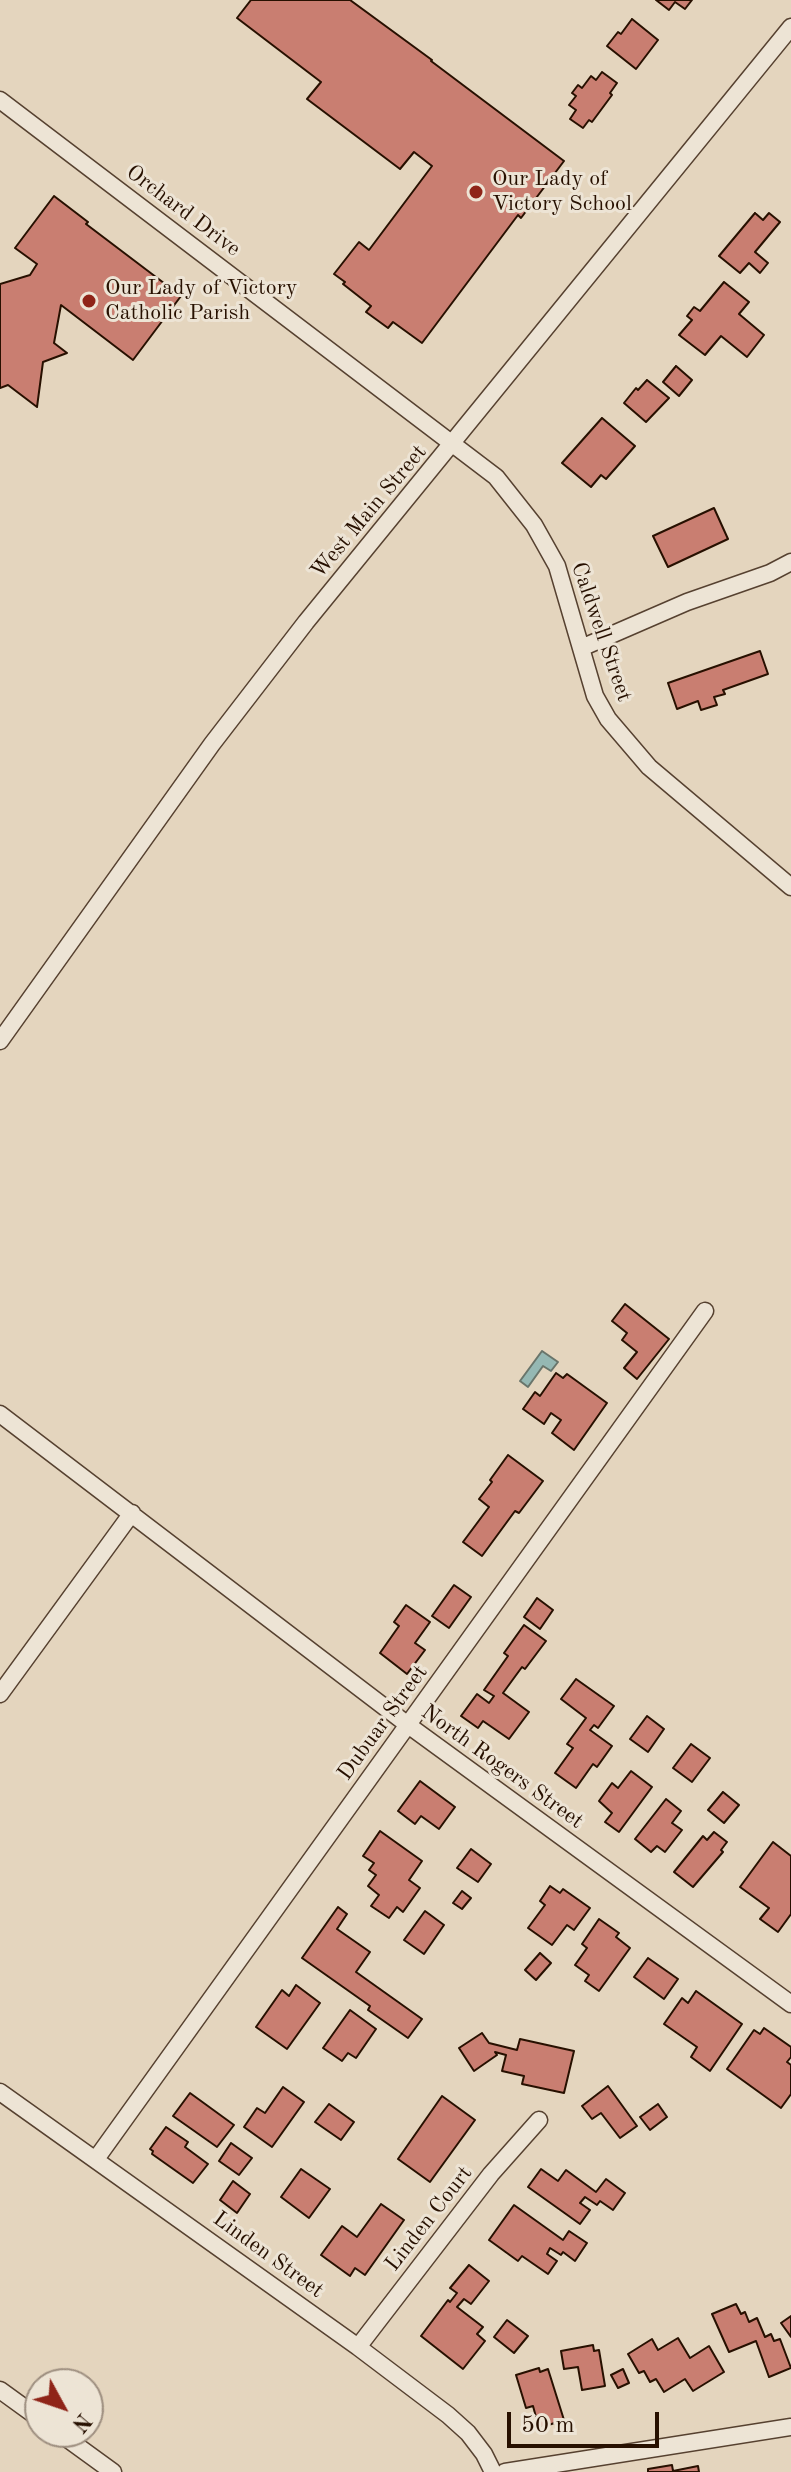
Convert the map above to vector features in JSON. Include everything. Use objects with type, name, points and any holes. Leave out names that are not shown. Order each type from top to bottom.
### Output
[{"type":"street","name":"West Main Street","points":[[0,1041],[212,744],[306,622],[791,27]]},
{"type":"street","name":"Orchard Drive","points":[[0,100],[454,444]]},
{"type":"street","name":"Caldwell Street","points":[[454,444],[496,477],[546,544],[564,586],[595,696],[608,719],[635,754],[791,887]]},
{"type":"street","points":[[581,648],[791,562]]},
{"type":"street","name":"Dubuar Street","points":[[96,2159],[705,1311]]},
{"type":"street","name":"North Rogers Street","points":[[0,1414],[408,1725],[791,2004]]},
{"type":"street","points":[[0,1694],[132,1513]]},
{"type":"street","name":"Linden Street","points":[[0,2092],[358,2347],[468,2433],[493,2472]]},
{"type":"street","name":"Linden Court","points":[[358,2347],[491,2174],[539,2120]]},
{"type":"street","points":[[0,2390],[24,2407]]},
{"type":"street","points":[[505,2472],[791,2427]]},
{"type":"street","points":[[80,2448],[113,2472]]},
{"type":"water","points":[[542,1351],[558,1362],[551,1371],[543,1366],[528,1387],[520,1381]]},
{"type":"building","name":"Our Lady of Victory School","points":[[251,0],[350,0],[564,161],[521,218],[518,215],[422,343],[393,322],[388,328],[366,312],[371,306],[334,274],[359,242],[369,250],[432,166],[414,152],[400,169],[307,99],[321,82],[237,18]]},
{"type":"building","points":[[656,0],[692,0],[685,9],[675,2],[669,10]]},
{"type":"building","points":[[632,19],[658,40],[636,69],[607,46]]},
{"type":"building","points":[[602,72],[617,83],[592,122],[589,120],[583,128],[570,119],[576,110],[569,105],[576,96],[572,93],[578,85],[582,88],[591,76],[596,80]]},
{"type":"building","name":"Our Lady of Victory Catholic Parish","points":[[54,196],[181,296],[133,360],[61,305],[54,343],[67,353],[43,362],[37,407],[8,385],[0,388],[0,284],[30,275],[37,264],[15,248]]},
{"type":"building","points":[[755,213],[763,220],[769,213],[780,222],[755,252],[768,263],[760,273],[749,263],[740,273],[719,256]]},
{"type":"building","points":[[724,282],[749,302],[739,314],[764,335],[747,357],[721,336],[705,355],[679,335],[692,320],[687,316],[694,307],[700,311]]},
{"type":"building","points":[[676,366],[692,380],[679,396],[663,382]]},
{"type":"building","points":[[647,380],[669,398],[646,422],[624,403]]},
{"type":"building","points":[[602,418],[635,446],[606,479],[601,475],[591,487],[562,463]]},
{"type":"building","points":[[714,508],[728,539],[668,567],[653,536]]},
{"type":"building","points":[[760,651],[768,674],[723,690],[725,694],[714,697],[717,705],[701,710],[698,701],[677,709],[668,683]]},
{"type":"building","points":[[625,1304],[669,1339],[637,1379],[624,1368],[637,1352],[622,1340],[627,1333],[612,1321]]},
{"type":"building","points":[[556,1373],[563,1378],[567,1374],[607,1403],[574,1450],[552,1433],[561,1420],[551,1413],[544,1424],[523,1409],[535,1392],[540,1396]]},
{"type":"building","points":[[508,1455],[543,1481],[519,1513],[515,1511],[482,1556],[463,1542],[489,1507],[479,1499]]},
{"type":"building","points":[[454,1585],[471,1597],[449,1628],[432,1616]]},
{"type":"building","points":[[537,1598],[553,1610],[540,1629],[524,1617]]},
{"type":"building","points":[[406,1605],[430,1622],[415,1643],[425,1650],[407,1674],[380,1653],[399,1626],[394,1622]]},
{"type":"building","points":[[524,1625],[546,1641],[503,1693],[529,1712],[509,1739],[483,1721],[478,1728],[461,1716],[477,1694],[489,1703],[494,1696],[484,1690],[508,1656],[504,1653]]},
{"type":"building","points":[[576,1679],[614,1706],[598,1728],[594,1725],[590,1730],[612,1746],[597,1767],[593,1764],[576,1788],[555,1773],[573,1748],[567,1744],[586,1718],[561,1699]]},
{"type":"building","points":[[647,1716],[664,1729],[648,1752],[630,1739]]},
{"type":"building","points":[[691,1744],[710,1758],[692,1782],[673,1768]]},
{"type":"building","points":[[631,1771],[652,1787],[619,1832],[605,1822],[612,1813],[599,1801],[612,1783],[618,1788]]},
{"type":"building","points":[[420,1781],[455,1807],[439,1829],[421,1816],[415,1824],[398,1811]]},
{"type":"building","points":[[723,1792],[739,1805],[724,1823],[708,1810]]},
{"type":"building","points":[[666,1799],[681,1811],[672,1823],[682,1830],[665,1852],[657,1846],[651,1852],[635,1839]]},
{"type":"building","points":[[380,1831],[422,1861],[409,1880],[420,1888],[403,1912],[397,1907],[389,1918],[371,1906],[379,1895],[368,1886],[376,1875],[369,1870],[374,1863],[363,1856]]},
{"type":"building","points":[[714,1832],[727,1842],[721,1850],[723,1852],[693,1887],[674,1872],[703,1836],[707,1840]]},
{"type":"building","points":[[773,1842],[791,1856],[791,1914],[778,1932],[760,1919],[769,1908],[740,1887]]},
{"type":"building","points":[[471,1849],[491,1864],[478,1882],[457,1868]]},
{"type":"building","points":[[550,1886],[560,1893],[563,1889],[590,1908],[574,1930],[567,1925],[552,1945],[528,1928],[545,1905],[540,1901]]},
{"type":"building","points":[[462,1891],[471,1898],[462,1909],[453,1903]]},
{"type":"building","points":[[338,1907],[347,1914],[337,1929],[370,1952],[356,1972],[422,2019],[408,2038],[368,2010],[370,2006],[302,1958]]},
{"type":"building","points":[[425,1911],[444,1925],[424,1954],[404,1940]]},
{"type":"building","points":[[599,1919],[619,1933],[616,1937],[630,1948],[599,1991],[585,1981],[589,1975],[575,1965],[587,1948],[582,1944]]},
{"type":"building","points":[[540,1953],[551,1963],[536,1980],[525,1970]]},
{"type":"building","points":[[648,1958],[678,1979],[664,1999],[634,1977]]},
{"type":"building","points":[[296,1985],[320,2003],[287,2049],[256,2027],[282,1990],[289,1996]]},
{"type":"building","points":[[696,1991],[742,2024],[710,2071],[691,2057],[697,2047],[664,2024],[682,1998],[688,2003]]},
{"type":"building","points":[[350,2010],[376,2029],[356,2058],[348,2053],[342,2061],[323,2048]]},
{"type":"building","points":[[764,2028],[791,2047],[791,2057],[787,2062],[791,2065],[791,2094],[781,2108],[727,2069],[754,2030],[760,2034]]},
{"type":"building","points":[[482,2033],[489,2043],[517,2050],[520,2039],[574,2051],[564,2093],[522,2084],[524,2076],[502,2071],[506,2055],[495,2052],[497,2055],[474,2071],[459,2048]]},
{"type":"building","points":[[608,2086],[637,2126],[620,2138],[601,2113],[592,2119],[582,2106]]},
{"type":"building","points":[[283,2087],[304,2102],[272,2147],[244,2127],[257,2108],[265,2113]]},
{"type":"building","points":[[190,2093],[234,2125],[217,2147],[173,2116]]},
{"type":"building","points":[[442,2096],[475,2120],[430,2182],[398,2159]]},
{"type":"building","points":[[329,2104],[354,2122],[341,2140],[315,2122]]},
{"type":"building","points":[[658,2104],[667,2117],[650,2130],[640,2117]]},
{"type":"building","points":[[166,2127],[188,2142],[185,2147],[208,2164],[193,2183],[152,2154],[150,2149]]},
{"type":"building","points":[[231,2143],[252,2158],[239,2175],[219,2161]]},
{"type":"building","points":[[301,2169],[330,2189],[309,2218],[281,2197]]},
{"type":"building","points":[[541,2169],[558,2181],[566,2170],[596,2192],[606,2179],[625,2193],[613,2210],[600,2201],[597,2205],[585,2197],[580,2203],[590,2210],[580,2224],[528,2187]]},
{"type":"building","points":[[233,2181],[250,2194],[237,2213],[220,2200]]},
{"type":"building","points":[[381,2204],[404,2220],[365,2275],[355,2268],[350,2276],[321,2255],[342,2226],[357,2237]]},
{"type":"building","points":[[514,2205],[563,2240],[569,2231],[587,2243],[575,2261],[563,2252],[561,2255],[550,2248],[547,2254],[557,2261],[548,2274],[522,2256],[518,2261],[489,2240]]},
{"type":"building","points":[[469,2265],[489,2281],[471,2304],[464,2299],[457,2307],[483,2327],[477,2334],[485,2341],[463,2369],[421,2336],[448,2300],[450,2302],[457,2293],[450,2288]]},
{"type":"building","points":[[736,2304],[741,2314],[745,2312],[749,2322],[757,2318],[765,2337],[771,2334],[774,2341],[780,2339],[791,2368],[769,2377],[756,2341],[729,2352],[712,2314]]},
{"type":"building","points":[[791,2316],[791,2337],[781,2323]]},
{"type":"building","points":[[507,2320],[528,2336],[514,2353],[494,2337]]},
{"type":"building","points":[[678,2338],[690,2358],[709,2346],[724,2372],[693,2391],[685,2379],[664,2392],[656,2379],[650,2382],[644,2371],[639,2373],[628,2354],[652,2339],[658,2350]]},
{"type":"building","points":[[593,2345],[594,2351],[599,2350],[605,2386],[582,2390],[578,2367],[564,2369],[561,2351]]},
{"type":"building","points":[[539,2368],[540,2372],[548,2369],[564,2420],[539,2428],[533,2406],[526,2408],[516,2375]]},
{"type":"building","points":[[623,2369],[629,2383],[618,2388],[611,2375]]},
{"type":"building","points":[[672,2465],[673,2471],[698,2466],[699,2472],[648,2472],[648,2469]]},
{"type":"place","name":"Our Lady of Victory School","points":[[476,192]]},
{"type":"place","name":"Our Lady of Victory Catholic Parish","points":[[89,301]]}]
